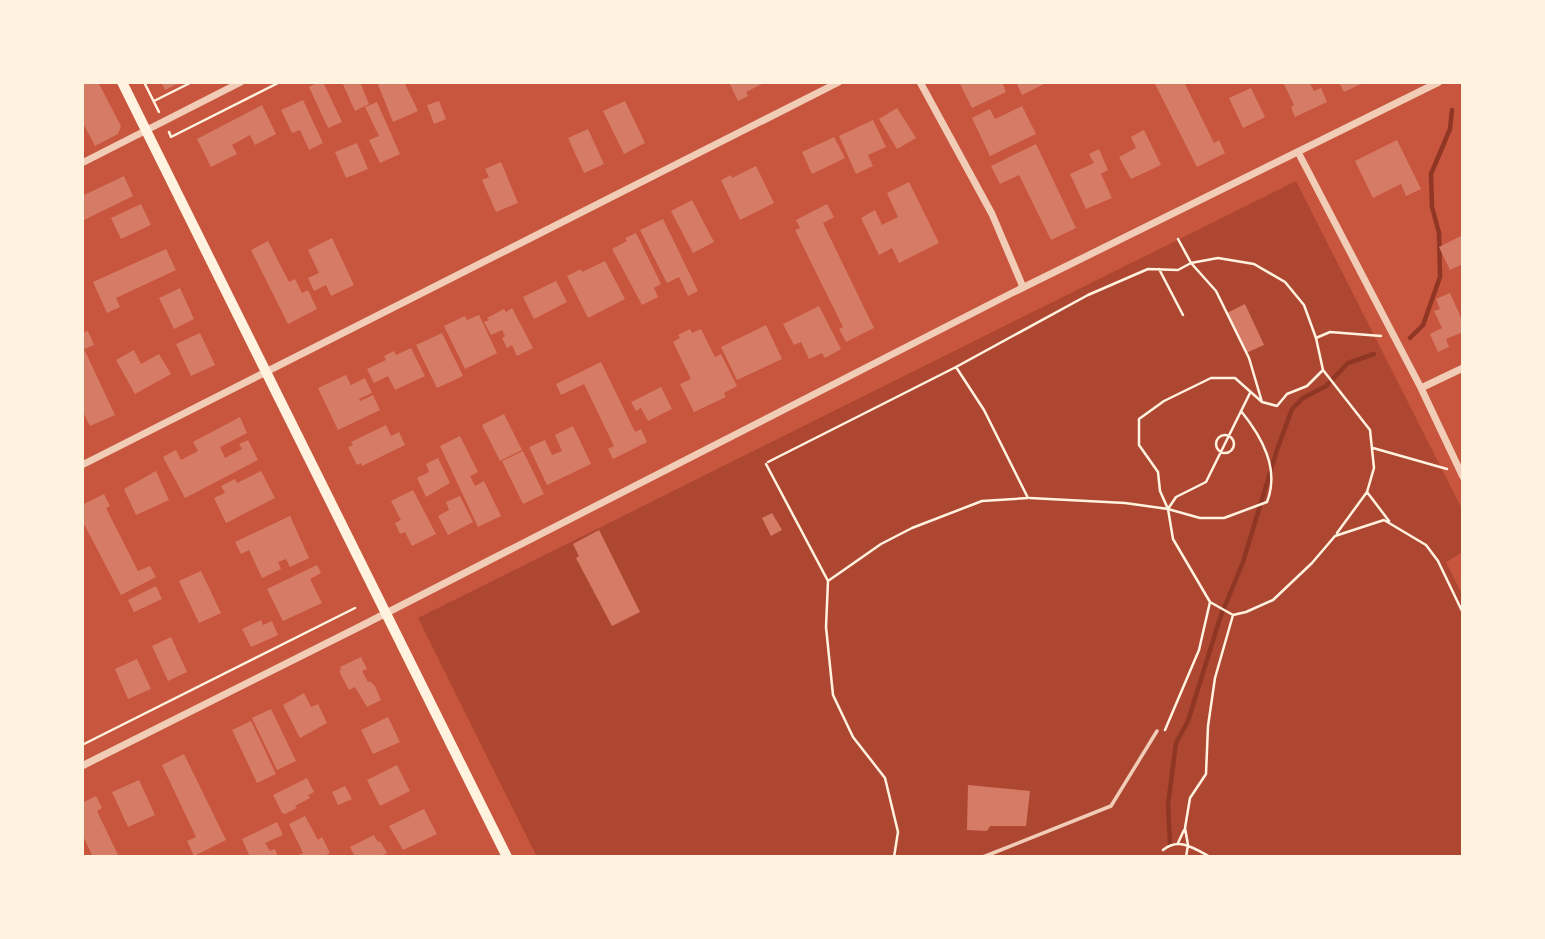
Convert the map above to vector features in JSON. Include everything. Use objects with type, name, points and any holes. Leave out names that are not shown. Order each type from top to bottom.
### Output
[{"type":"main road","points":[[122,82],[503,856]]},
{"type":"street","points":[[82,163],[241,82]]},
{"type":"street","points":[[82,465],[839,82]]},
{"type":"street","points":[[920,82],[992,214],[1023,287]]},
{"type":"street","points":[[82,765],[1023,287],[1439,82]]},
{"type":"street","points":[[1298,152],[1421,388],[1462,475]]},
{"type":"street","points":[[1421,388],[1463,368]]},
{"type":"lane","points":[[984,857],[1111,806],[1157,731]]},
{"type":"path","points":[[144,82],[159,113]]},
{"type":"path","points":[[154,101],[192,82]]},
{"type":"path","points":[[169,132],[171,136],[280,82]]},
{"type":"path","points":[[1178,239],[1191,263],[1216,291],[1249,358],[1262,402]]},
{"type":"path","points":[[894,857],[898,832],[885,778],[853,737],[832,695],[826,627],[828,581],[767,463],[956,367],[1088,295],[1148,270],[1178,270],[1191,263],[1218,258],[1254,264],[1285,282],[1304,305],[1316,338],[1323,370],[1370,430],[1374,468],[1367,492],[1312,563],[1273,600],[1247,612],[1233,615],[1210,602],[1173,539],[1168,509],[1160,491],[1158,472],[1139,445],[1139,419],[1164,401],[1211,379],[1235,378],[1262,402],[1275,406]]},
{"type":"path","points":[[1159,269],[1183,315]]},
{"type":"path","points":[[1316,338],[1330,332],[1395,337]]},
{"type":"path","points":[[956,367],[984,410],[1028,498]]},
{"type":"path","points":[[1272,410],[1287,394],[1307,386],[1323,370]]},
{"type":"path","points":[[1168,509],[1176,497],[1206,482],[1250,392]]},
{"type":"path","points":[[828,581],[881,544],[912,528],[982,500],[1028,498],[1125,503],[1168,509],[1200,519],[1224,518],[1267,502],[1273,488],[1269,458],[1261,438],[1241,411]]},
{"type":"path","points":[[1223,436],[1229,436],[1233,440],[1233,449],[1228,453],[1221,452],[1217,441],[1223,436]]},
{"type":"path","points":[[1373,448],[1462,475]]},
{"type":"path","points":[[1367,492],[1389,521],[1426,545],[1463,613]]},
{"type":"path","points":[[1335,536],[1384,520],[1389,521]]},
{"type":"path","points":[[1161,741],[1199,650],[1210,602]]},
{"type":"path","points":[[82,745],[355,608]]},
{"type":"path","points":[[1178,843],[1185,828],[1190,798],[1206,774],[1208,726],[1215,678],[1233,615]]},
{"type":"path","points":[[1185,828],[1188,845],[1186,857]]},
{"type":"path","points":[[1163,850],[1170,844],[1178,843],[1188,845],[1210,857]]},
{"type":"shaded area","points":[[1296,181],[1463,511],[1463,552],[1446,562],[1463,596],[1463,857],[537,857],[418,618]]},
{"type":"building","points":[[82,82],[98,82],[121,126],[118,134],[95,146],[82,121]]},
{"type":"building","points":[[161,82],[181,82],[165,90]]},
{"type":"building","points":[[323,82],[342,122],[328,128],[309,87]]},
{"type":"building","points":[[342,82],[360,82],[369,104],[355,111]]},
{"type":"building","points":[[377,82],[404,82],[418,111],[393,122]]},
{"type":"building","points":[[729,82],[762,84],[746,92],[748,96],[738,101]]},
{"type":"building","points":[[959,82],[1002,82],[1006,92],[972,108]]},
{"type":"building","points":[[1016,82],[1048,82],[1022,95]]},
{"type":"building","points":[[1154,82],[1184,82],[1214,143],[1219,140],[1225,153],[1197,167]]},
{"type":"building","points":[[1283,82],[1309,82],[1314,91],[1321,88],[1327,102],[1295,117],[1291,107],[1294,105]]},
{"type":"building","points":[[1339,82],[1365,82],[1344,92]]},
{"type":"building","points":[[1251,88],[1265,117],[1243,128],[1229,98]]},
{"type":"building","points":[[303,100],[323,143],[309,150],[300,130],[292,133],[281,110]]},
{"type":"building","points":[[439,101],[446,119],[434,124],[427,105]]},
{"type":"building","points":[[625,101],[645,143],[624,154],[603,111]]},
{"type":"building","points":[[377,102],[400,154],[380,163],[369,140],[379,136],[365,107]]},
{"type":"building","points":[[262,105],[276,134],[255,145],[250,135],[232,145],[237,154],[211,167],[197,139]]},
{"type":"building","points":[[1022,106],[1036,134],[990,156],[972,118],[990,109],[995,119]]},
{"type":"building","points":[[897,108],[916,138],[897,149],[879,119]]},
{"type":"building","points":[[873,120],[886,147],[868,155],[873,166],[856,174],[839,136]]},
{"type":"building","points":[[588,129],[604,164],[584,173],[568,138]]},
{"type":"building","points":[[1144,130],[1161,165],[1131,179],[1119,157],[1136,148],[1131,137]]},
{"type":"building","points":[[834,137],[845,158],[812,174],[802,152]]},
{"type":"building","points":[[1397,140],[1421,189],[1406,196],[1401,184],[1373,198],[1355,161]]},
{"type":"building","points":[[357,143],[368,169],[346,178],[335,152]]},
{"type":"building","points":[[1036,144],[1076,228],[1051,240],[1019,175],[1000,184],[991,166]]},
{"type":"building","points":[[1099,149],[1108,170],[1101,174],[1112,198],[1086,209],[1070,174],[1094,163],[1089,154]]},
{"type":"building","points":[[501,162],[518,203],[496,212],[482,180],[489,177],[485,169]]},
{"type":"building","points":[[756,166],[774,203],[740,220],[721,180],[731,175],[732,178]]},
{"type":"building","points":[[124,176],[133,196],[82,221],[82,196]]},
{"type":"building","points":[[909,182],[939,243],[899,263],[892,248],[879,255],[861,218],[875,210],[882,225],[898,217],[887,193]]},
{"type":"building","points":[[692,200],[714,242],[693,253],[671,211]]},
{"type":"building","points":[[141,204],[151,225],[121,239],[111,218]]},
{"type":"building","points":[[827,204],[834,217],[823,223],[874,328],[846,342],[839,329],[843,327],[795,230],[800,228],[796,220]]},
{"type":"building","points":[[663,219],[698,291],[688,296],[679,277],[667,283],[640,230]]},
{"type":"building","points":[[636,233],[661,284],[654,288],[658,297],[642,305],[612,249]]},
{"type":"building","points":[[1463,235],[1463,264],[1450,270],[1439,247]]},
{"type":"building","points":[[332,238],[354,285],[331,296],[326,285],[314,291],[308,278],[319,273],[308,250]]},
{"type":"building","points":[[268,241],[289,282],[295,279],[302,293],[308,290],[317,309],[288,324],[251,250]]},
{"type":"building","points":[[166,249],[176,270],[116,298],[120,307],[107,313],[93,282]]},
{"type":"building","points":[[605,261],[625,299],[588,318],[567,276]]},
{"type":"building","points":[[556,281],[567,302],[534,319],[523,297]]},
{"type":"building","points":[[180,288],[194,319],[174,329],[159,298]]},
{"type":"building","points":[[1450,293],[1463,322],[1463,332],[1446,339],[1449,347],[1438,352],[1430,334],[1442,328],[1434,311],[1440,309],[1436,299]]},
{"type":"building","points":[[1245,304],[1264,345],[1246,353],[1227,313]]},
{"type":"building","points":[[819,306],[841,349],[825,358],[822,353],[809,359],[801,342],[794,345],[783,324]]},
{"type":"building","points":[[512,308],[533,348],[517,356],[512,345],[507,348],[502,338],[505,336],[502,330],[491,335],[484,322],[504,309],[506,312]]},
{"type":"building","points":[[479,315],[497,353],[465,369],[444,326],[465,316],[467,320]]},
{"type":"building","points":[[766,325],[782,359],[737,380],[721,347]]},
{"type":"building","points":[[690,329],[692,333],[701,329],[715,357],[721,354],[737,386],[724,393],[726,397],[694,412],[680,384],[691,379],[673,342],[680,338],[678,335]]},
{"type":"building","points":[[88,331],[94,345],[84,349],[115,415],[90,426],[82,410],[82,333]]},
{"type":"building","points":[[200,333],[215,365],[191,376],[176,344]]},
{"type":"building","points":[[442,333],[463,376],[437,388],[416,345]]},
{"type":"building","points":[[411,348],[425,376],[395,390],[388,376],[374,383],[367,369],[386,360],[384,356],[394,351],[396,355]]},
{"type":"building","points":[[134,350],[141,364],[159,354],[171,374],[135,394],[116,360]]},
{"type":"building","points":[[601,362],[635,432],[641,429],[647,442],[613,459],[608,449],[614,446],[584,384],[561,395],[556,384]]},
{"type":"building","points":[[346,375],[351,385],[365,378],[372,393],[359,399],[360,401],[373,395],[380,410],[338,430],[318,388]]},
{"type":"building","points":[[661,387],[672,409],[648,421],[641,408],[636,411],[631,402]]},
{"type":"building","points":[[504,414],[522,450],[500,461],[482,425]]},
{"type":"building","points":[[240,417],[247,433],[220,447],[225,458],[242,449],[239,444],[248,440],[258,460],[185,498],[163,457],[176,450],[181,460],[198,451],[193,442]]},
{"type":"building","points":[[386,425],[391,436],[399,432],[405,445],[362,466],[361,463],[357,465],[348,447],[353,445],[351,442]]},
{"type":"building","points":[[573,426],[591,464],[547,485],[529,447],[545,440],[552,455],[562,451],[555,435]]},
{"type":"building","points":[[460,436],[478,472],[470,476],[475,486],[484,481],[501,516],[478,527],[440,446]]},
{"type":"building","points":[[523,451],[544,494],[523,504],[502,461]]},
{"type":"building","points":[[438,458],[450,483],[426,497],[417,478],[429,472],[426,464]]},
{"type":"building","points":[[156,471],[169,500],[136,515],[124,489]]},
{"type":"building","points":[[261,471],[275,498],[226,523],[214,498],[225,493],[221,486],[235,479],[237,483]]},
{"type":"building","points":[[413,490],[436,534],[412,546],[405,532],[400,534],[395,523],[401,520],[391,501]]},
{"type":"building","points":[[104,494],[110,506],[106,508],[138,571],[150,566],[156,577],[121,595],[82,520],[82,505]]},
{"type":"building","points":[[460,496],[473,522],[448,535],[438,516],[449,510],[446,502]]},
{"type":"building","points":[[772,513],[782,530],[771,536],[762,518]]},
{"type":"building","points":[[290,516],[309,558],[290,567],[286,559],[278,562],[281,569],[262,578],[249,550],[241,554],[235,542]]},
{"type":"building","points":[[599,530],[640,612],[612,626],[576,558],[579,556],[573,544]]},
{"type":"building","points":[[317,565],[321,573],[310,579],[322,603],[283,621],[267,589]]},
{"type":"building","points":[[201,571],[221,613],[199,623],[179,581]]},
{"type":"building","points":[[156,586],[162,599],[134,612],[128,600]]},
{"type":"building","points":[[261,620],[263,625],[272,621],[278,635],[251,647],[242,629]]},
{"type":"building","points":[[171,637],[187,672],[168,681],[152,646]]},
{"type":"building","points":[[361,657],[367,669],[362,671],[368,682],[375,686],[381,700],[367,707],[355,687],[349,690],[339,671],[340,667]]},
{"type":"building","points":[[137,659],[151,689],[128,699],[115,669]]},
{"type":"building","points":[[304,693],[311,707],[318,704],[327,723],[300,738],[283,705]]},
{"type":"building","points":[[271,709],[296,761],[277,770],[252,718]]},
{"type":"building","points":[[388,717],[400,742],[373,754],[361,730]]},
{"type":"building","points":[[251,721],[276,774],[257,783],[232,730]]},
{"type":"building","points":[[184,754],[226,840],[194,856],[187,841],[196,837],[162,765]]},
{"type":"building","points":[[397,765],[410,791],[380,806],[367,780]]},
{"type":"building","points":[[307,778],[314,792],[308,795],[310,798],[295,806],[297,808],[282,813],[273,795]]},
{"type":"building","points":[[139,780],[155,815],[128,827],[112,792]]},
{"type":"building","points":[[968,785],[1030,791],[1026,826],[990,826],[987,831],[967,830]]},
{"type":"building","points":[[345,786],[352,799],[338,805],[332,792]]},
{"type":"building","points":[[96,796],[102,808],[97,811],[119,857],[93,857],[82,834],[82,803]]},
{"type":"building","points":[[424,809],[437,834],[403,850],[389,826]]},
{"type":"building","points":[[305,816],[318,840],[322,837],[330,853],[323,857],[294,857],[303,853],[289,824]]},
{"type":"building","points":[[277,822],[283,835],[265,843],[270,851],[275,849],[278,857],[250,857],[242,839]]},
{"type":"building","points":[[374,835],[387,853],[380,857],[355,857],[350,847]]},
{"type":"waterway","points":[[1410,338],[1423,325],[1440,277],[1439,233],[1432,207],[1431,174],[1450,129],[1452,110]]},
{"type":"waterway","points":[[1170,844],[1168,805],[1176,743],[1188,721],[1220,618],[1243,562],[1292,409],[1303,398],[1326,386],[1348,363],[1374,354]]}]
